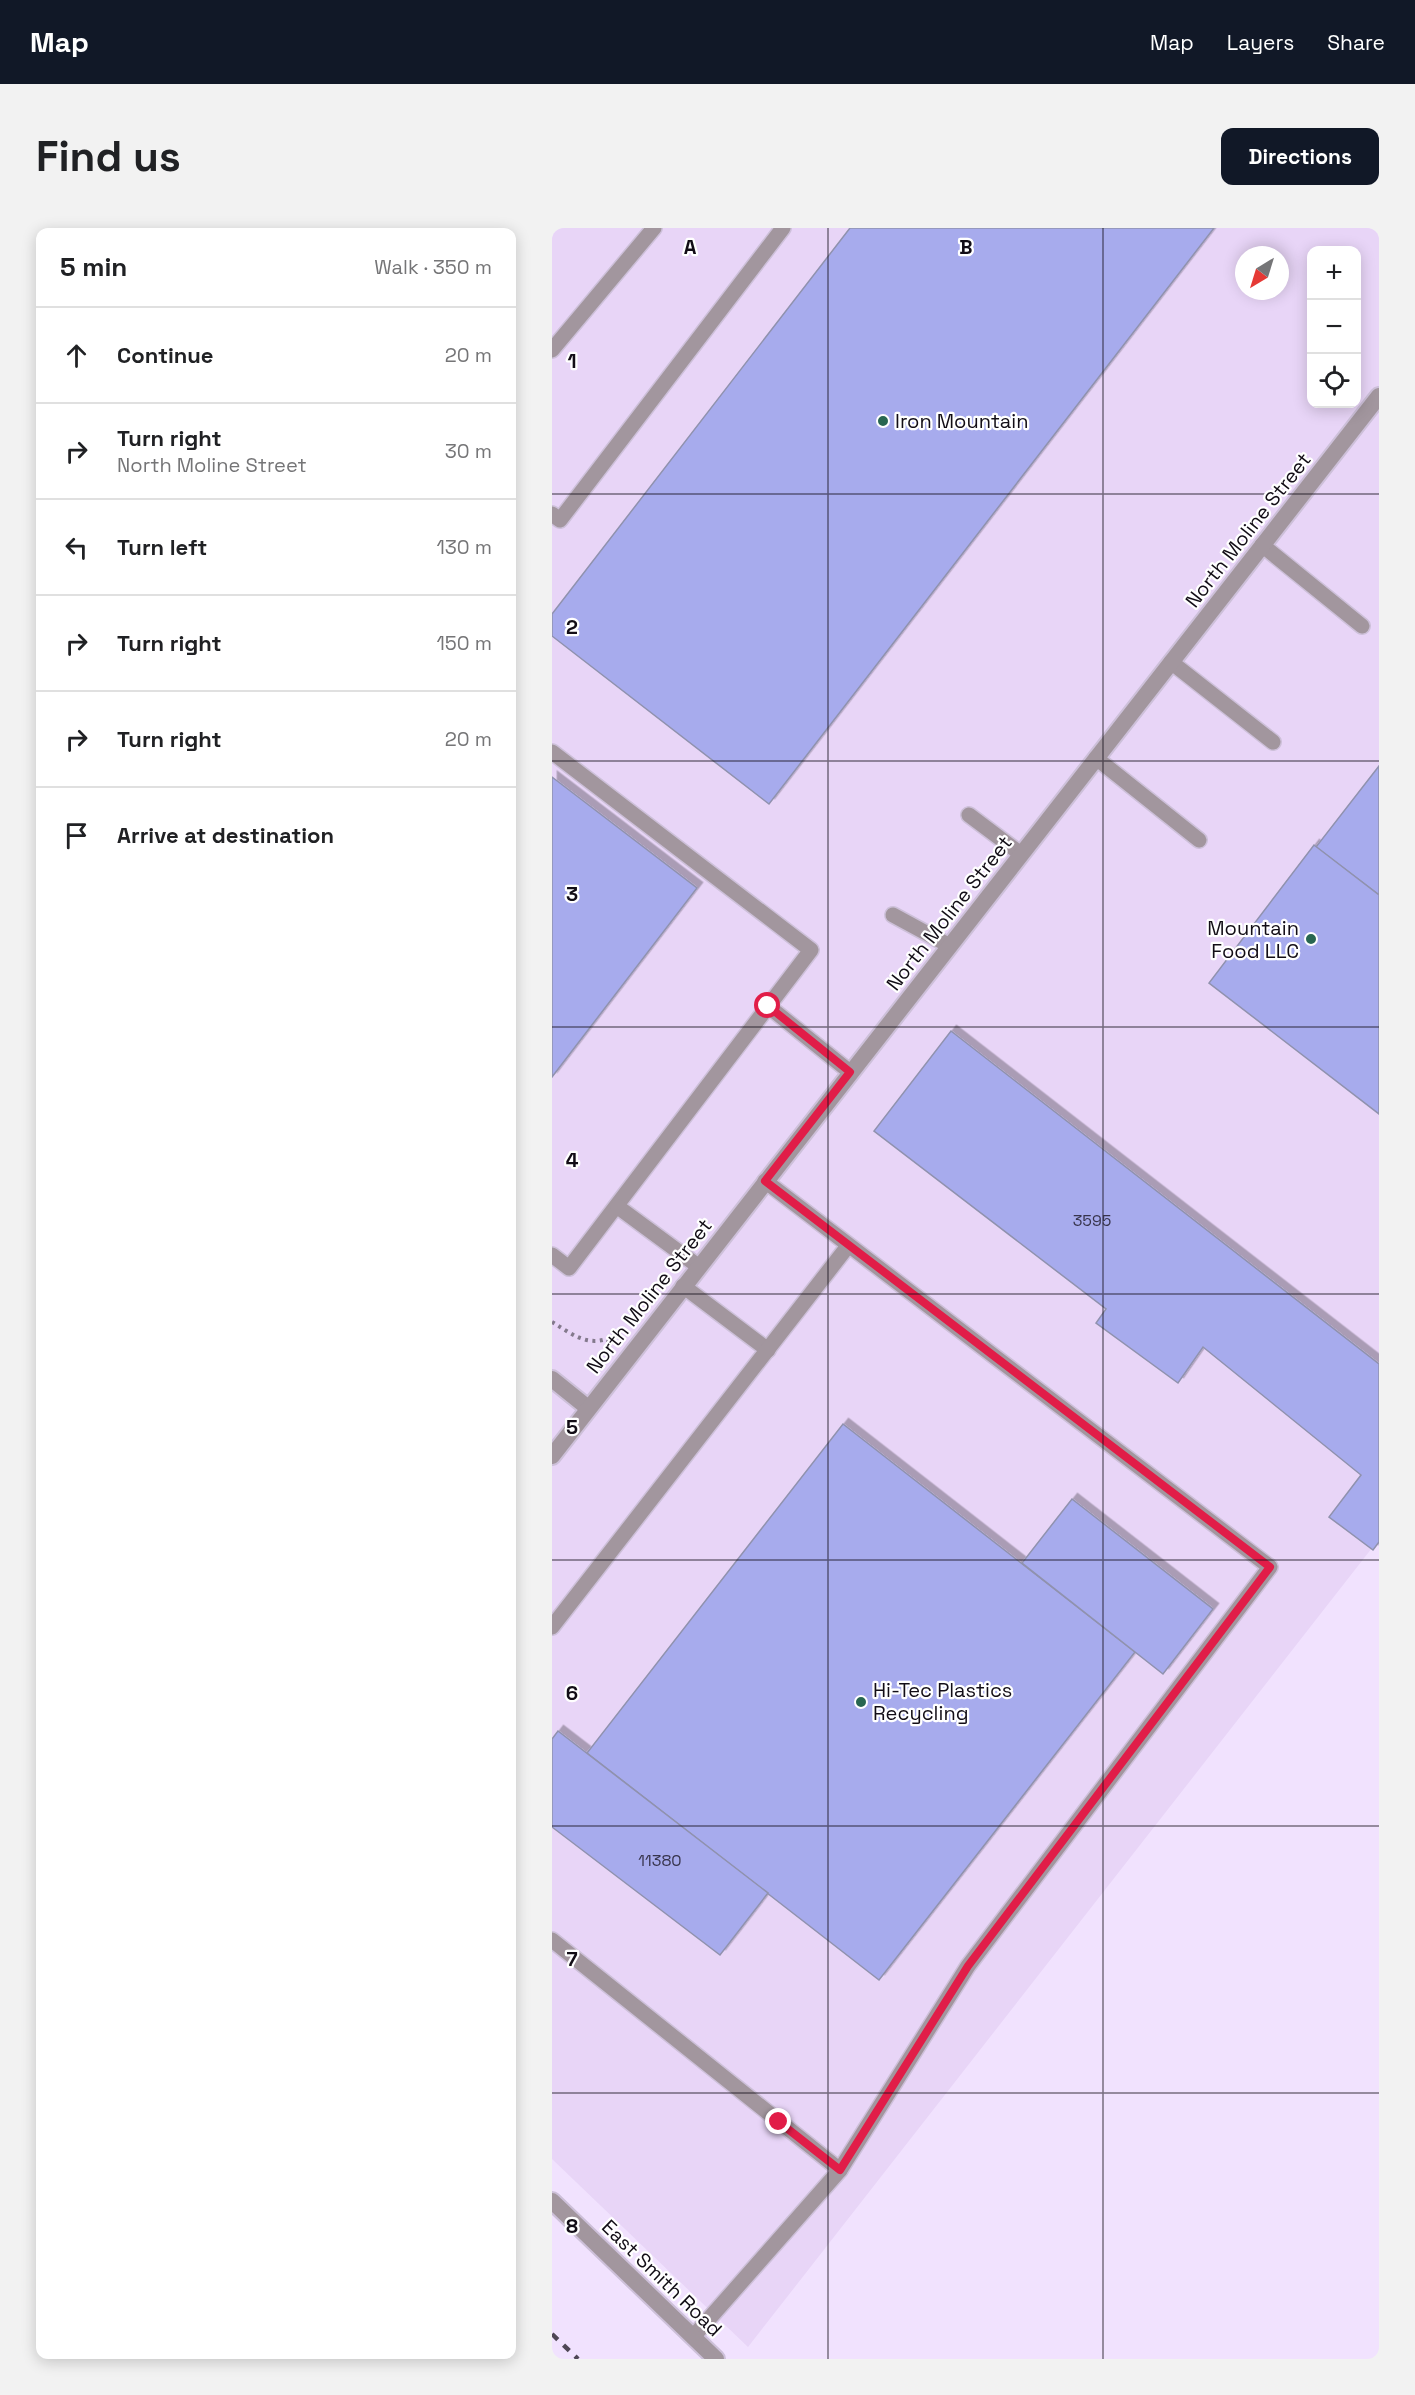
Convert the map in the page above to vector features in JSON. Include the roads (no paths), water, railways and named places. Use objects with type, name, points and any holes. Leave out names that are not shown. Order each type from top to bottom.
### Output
[{"type":"street","name":"North Moline Street","points":[[552,1456],[1379,396]]},
{"type":"street","points":[[552,1379],[588,1408]]},
{"type":"street","name":"East Smith Road","points":[[552,2202],[717,2359]]},
{"type":"lane","points":[[552,350],[654,228]]},
{"type":"lane","points":[[552,514],[560,520],[783,228]]},
{"type":"lane","points":[[1262,545],[1362,626]]},
{"type":"lane","points":[[1171,662],[1273,742]]},
{"type":"lane","points":[[552,752],[811,950],[570,1268],[552,1255]]},
{"type":"lane","points":[[1096,758],[1199,840]]},
{"type":"lane","points":[[969,814],[1021,854]]},
{"type":"lane","points":[[893,915],[950,946]]},
{"type":"lane","points":[[768,1006],[850,1072]]},
{"type":"lane","points":[[693,2337],[840,2170],[968,1966],[1270,1567],[765,1181]]},
{"type":"lane","points":[[618,1207],[698,1266]]},
{"type":"lane","points":[[552,1627],[848,1246]]},
{"type":"lane","points":[[683,1286],[768,1350]]},
{"type":"lane","points":[[552,1940],[840,2170]]},
{"type":"railway","points":[[552,2334],[578,2359]]},
{"type":"place","name":"Iron Mountain","points":[[883,421]]},
{"type":"place","name":"Mountain Food LLC","points":[[1311,939]]},
{"type":"place","name":"Hi-Tec Plastics Recycling","points":[[861,1702]]}]
